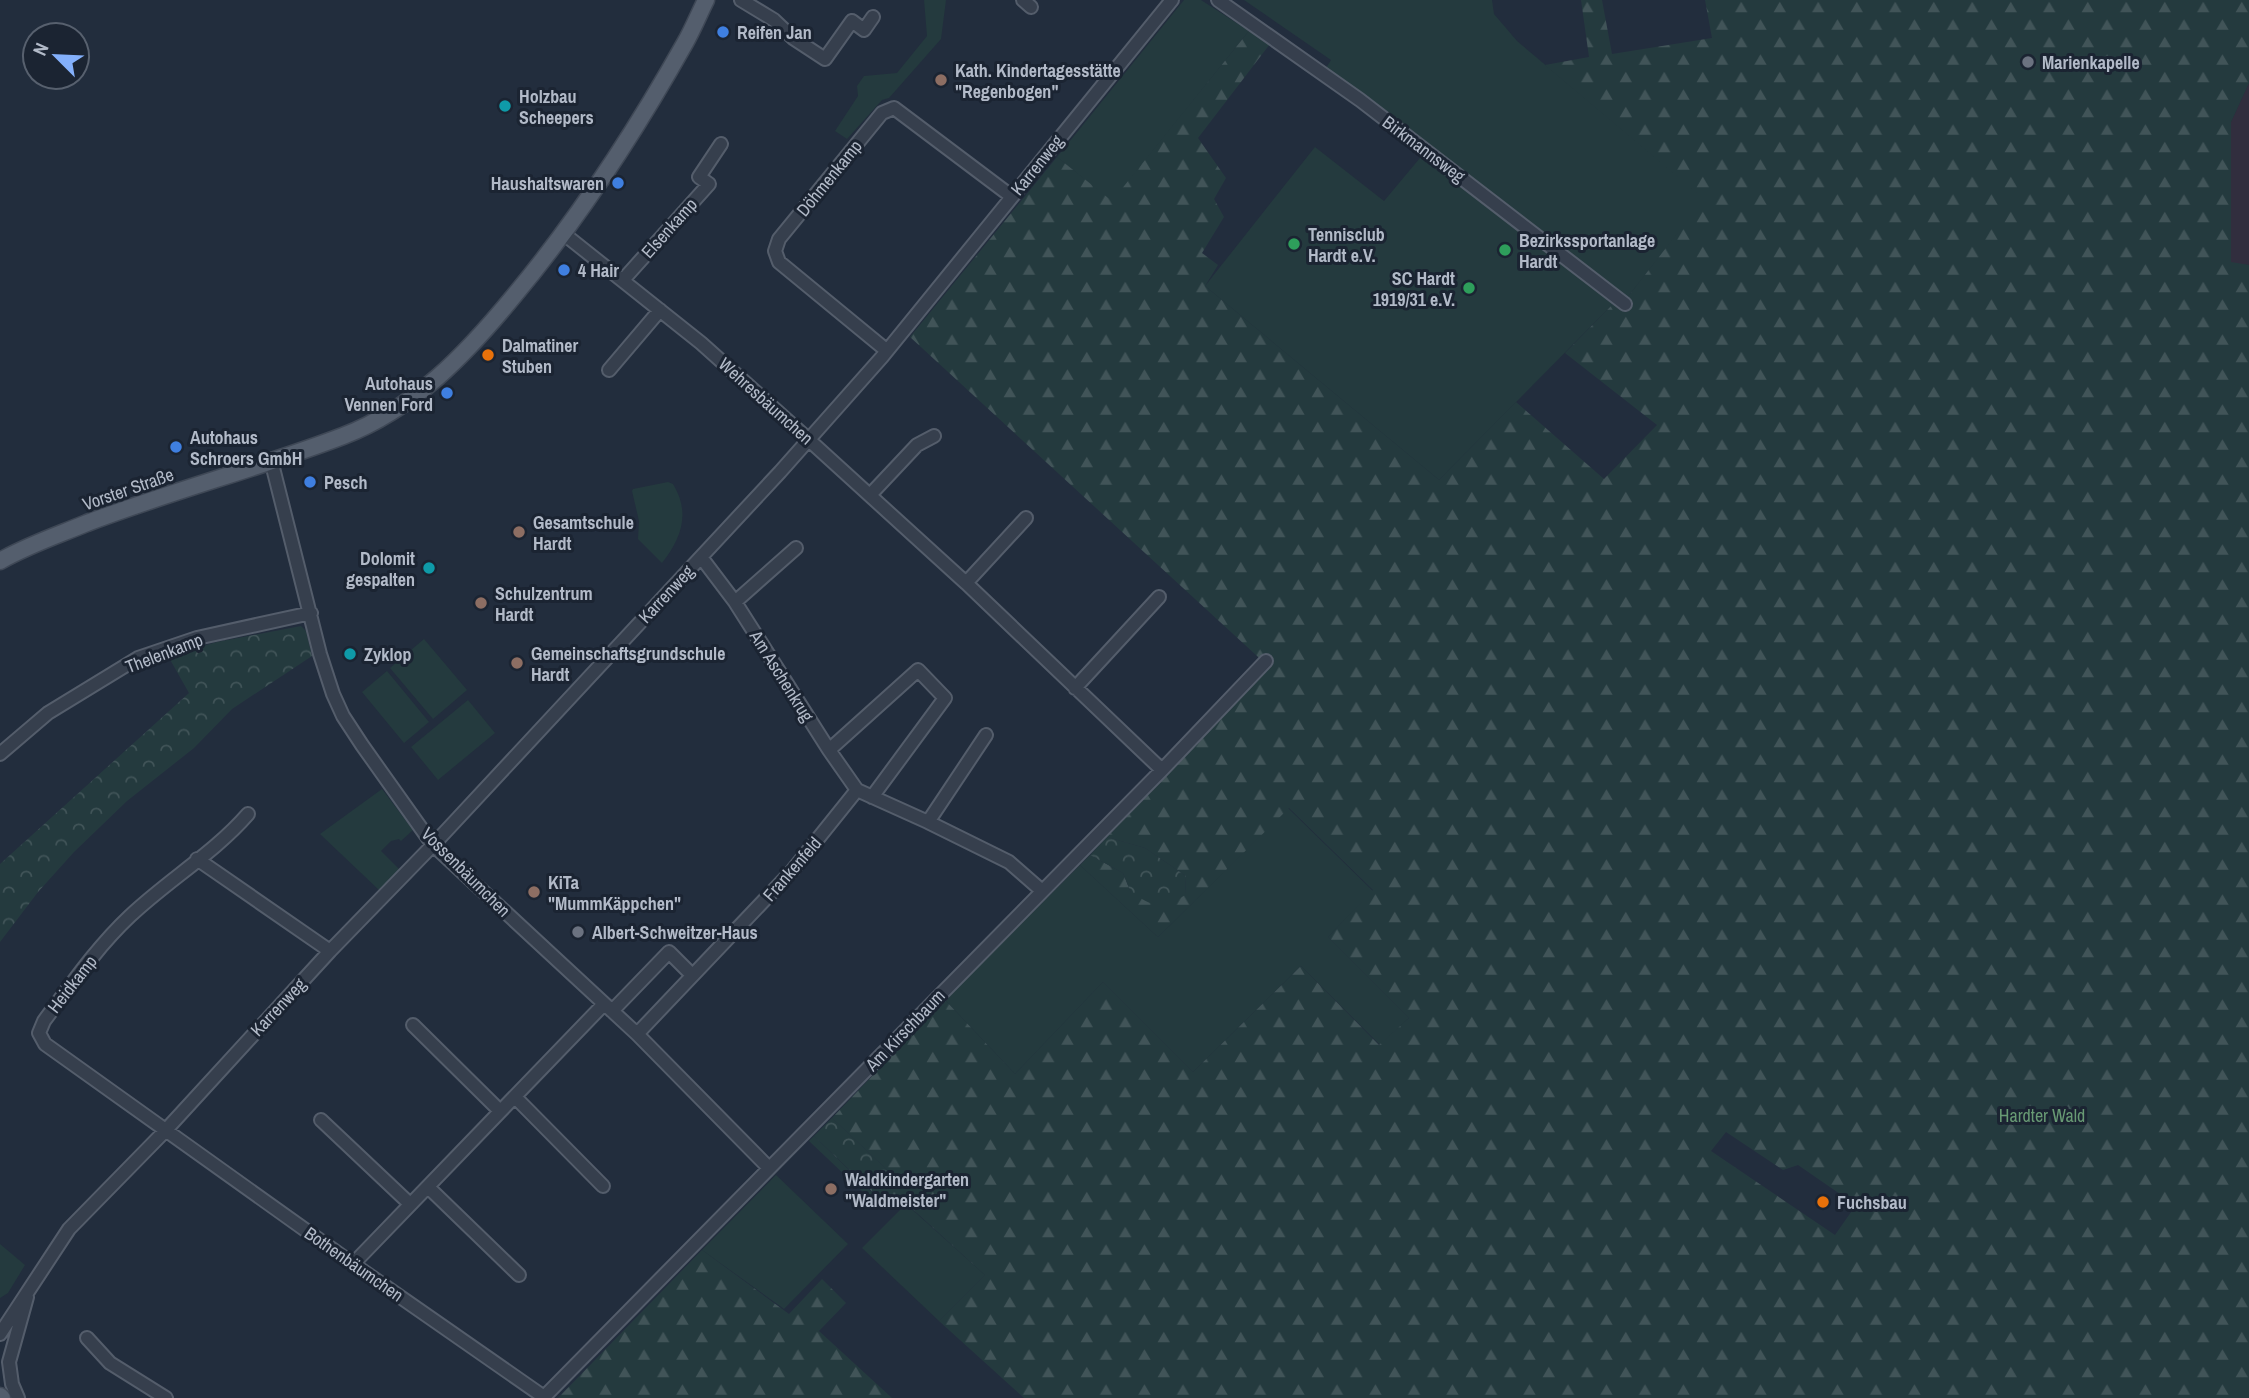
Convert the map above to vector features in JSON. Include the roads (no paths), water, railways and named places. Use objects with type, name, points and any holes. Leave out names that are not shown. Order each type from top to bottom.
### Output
[{"type":"main road","name":"Vorster Straße","points":[[0,561],[17,551],[111,514],[343,436],[383,418],[424,390],[479,337],[564,234],[639,122],[687,40],[706,0]]},
{"type":"street","points":[[741,0],[774,20],[793,38],[825,59],[852,21],[864,30],[873,17]]},
{"type":"street","name":"Karrenweg","points":[[0,1334],[69,1228],[165,1131],[809,440],[886,351],[1172,0]]},
{"type":"street","name":"Birkmannsweg","points":[[1218,0],[1360,100],[1625,303]]},
{"type":"street","name":"Döhmenkamp","points":[[886,351],[779,262],[775,251],[779,239],[882,113],[894,108],[1011,196]]},
{"type":"street","name":"Elsenkamp","points":[[623,280],[709,184],[699,177],[721,144]]},
{"type":"street","name":"Wehresbäumchen","points":[[564,234],[701,343],[965,583],[1161,770]]},
{"type":"street","points":[[609,370],[660,310]]},
{"type":"street","points":[[870,495],[917,444],[934,436]]},
{"type":"street","name":"Vossenbäumchen","points":[[271,460],[333,694],[343,716],[433,845],[637,1034],[769,1168]]},
{"type":"street","points":[[965,583],[1026,518]]},
{"type":"street","points":[[735,602],[796,548]]},
{"type":"street","name":"Am Aschenkrug","points":[[701,557],[735,602],[829,750],[858,790],[1009,862],[1041,890]]},
{"type":"street","points":[[1075,688],[1159,597]]},
{"type":"street","name":"Thelenkamp","points":[[0,754],[48,713],[138,658],[197,638],[311,613]]},
{"type":"street","name":"Am Kirschbaum","points":[[544,1397],[1266,661]]},
{"type":"street","points":[[829,750],[918,670],[945,698],[872,797]]},
{"type":"street","points":[[928,822],[986,736]]},
{"type":"street","name":"Frankenfeld","points":[[637,1034],[792,871],[858,790]]},
{"type":"street","name":"Heidkamp","points":[[165,1131],[45,1044],[39,1033],[44,1021],[106,941],[131,915],[232,832],[248,814]]},
{"type":"street","points":[[197,859],[330,951]]},
{"type":"street","points":[[353,1264],[500,1111],[669,951],[692,975]]},
{"type":"street","points":[[413,1025],[500,1111]]},
{"type":"street","points":[[515,1097],[603,1186]]},
{"type":"street","points":[[321,1120],[411,1204]]},
{"type":"street","name":"Bothenbäumchen","points":[[165,1131],[544,1397]]},
{"type":"street","points":[[428,1187],[519,1275]]},
{"type":"street","name":"Karrenweg","points":[[18,1398],[5,1365],[28,1294]]},
{"type":"street","points":[[87,1338],[110,1363],[166,1398]]},
{"type":"place","name":"Reifen Jan","points":[[723,32]]},
{"type":"place","name":"Marienkapelle","points":[[2028,62]]},
{"type":"place","name":"Kath. Kindertagesstätte \"Regenbogen\"","points":[[941,80]]},
{"type":"place","name":"Holzbau Scheepers","points":[[505,106]]},
{"type":"place","name":"Haushaltswaren","points":[[618,183]]},
{"type":"place","name":"Tennisclub Hardt e.V.","points":[[1294,244]]},
{"type":"place","name":"Bezirkssportanlage Hardt","points":[[1505,250]]},
{"type":"place","name":"4 Hair","points":[[564,270]]},
{"type":"place","name":"SC Hardt 1919/31 e.V.","points":[[1469,288]]},
{"type":"place","name":"Dalmatiner Stuben","points":[[488,355]]},
{"type":"place","name":"Autohaus Vennen Ford","points":[[447,393]]},
{"type":"place","name":"Autohaus Schroers GmbH","points":[[176,447]]},
{"type":"place","name":"Pesch","points":[[310,482]]},
{"type":"place","name":"Gesamtschule Hardt","points":[[519,532]]},
{"type":"place","name":"Dolomit gespalten","points":[[429,568]]},
{"type":"place","name":"Schulzentrum Hardt","points":[[481,603]]},
{"type":"place","name":"Zyklop","points":[[350,654]]},
{"type":"place","name":"Gemeinschaftsgrundschule Hardt","points":[[517,663]]},
{"type":"place","name":"KiTa \"MummKäppchen\"","points":[[534,892]]},
{"type":"place","name":"Albert-Schweitzer-Haus","points":[[578,932]]},
{"type":"place","name":"Waldkindergarten \"Waldmeister\"","points":[[831,1189]]},
{"type":"place","name":"Fuchsbau","points":[[1823,1202]]},
{"type":"park label","name":"Hardter Wald","points":[[2042,1115]]}]
